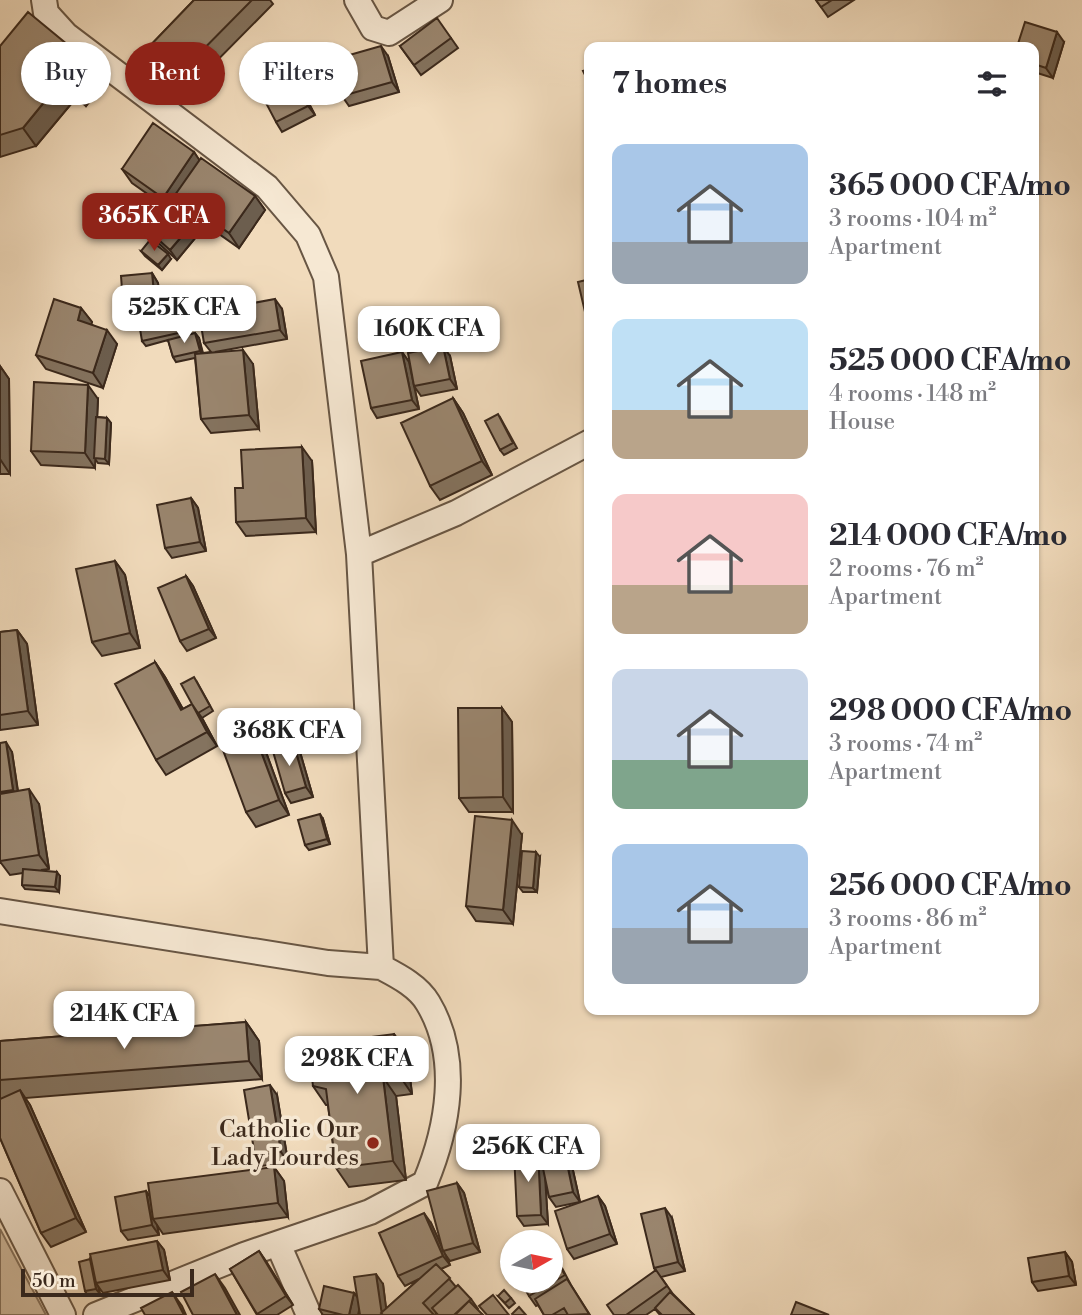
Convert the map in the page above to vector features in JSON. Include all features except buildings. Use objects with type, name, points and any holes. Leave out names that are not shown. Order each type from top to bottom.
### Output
[{"type":"street","points":[[44,0],[46,13],[66,35],[267,187],[308,236],[326,277],[359,554],[381,967]]},
{"type":"street","points":[[357,0],[373,28],[389,33],[440,0]]},
{"type":"street","points":[[359,554],[456,513],[584,445]]},
{"type":"street","points":[[0,911],[328,963],[381,967],[407,981],[428,1003],[444,1045],[448,1107],[441,1145],[425,1183],[370,1212],[278,1244],[96,1315]]},
{"type":"street","points":[[0,1191],[63,1315]]},
{"type":"street","points":[[278,1244],[309,1315]]},
{"type":"shaded area","points":[[0,1229],[46,1315],[0,1315]]},
{"type":"place","name":"Catholic Our Lady Lourdes","points":[[373,1143]]}]
